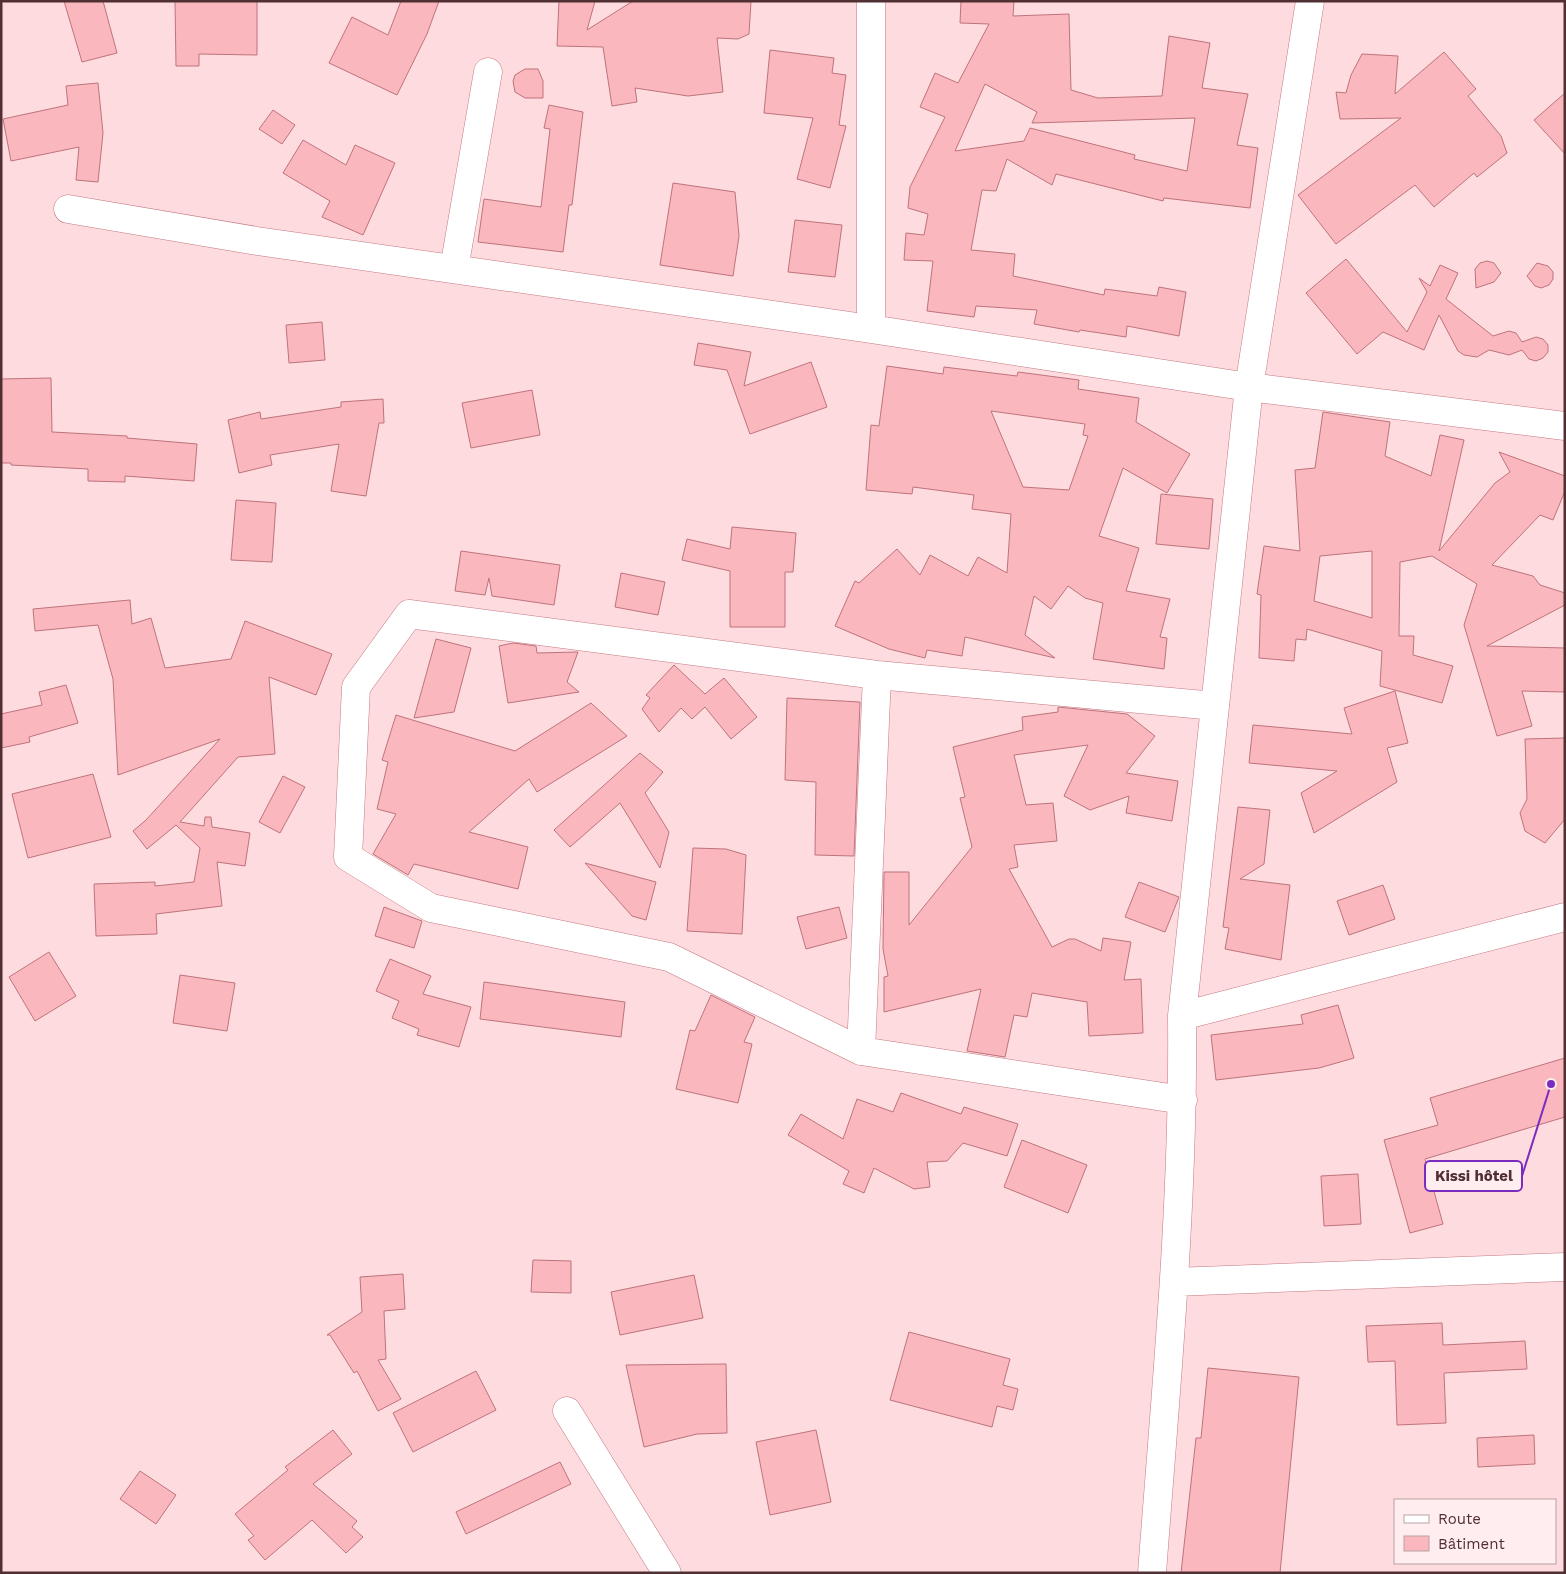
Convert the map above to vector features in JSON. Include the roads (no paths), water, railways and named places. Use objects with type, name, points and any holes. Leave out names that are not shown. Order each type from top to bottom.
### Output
[{"type":"street","points":[[871,1],[871,329]]},
{"type":"street","points":[[1152,1573],[1174,1282],[1183,1100],[1182,1016],[1249,387],[1310,1]]},
{"type":"street","points":[[454,269],[488,72]]},
{"type":"street","points":[[68,209],[257,241],[871,329],[1249,387],[1565,426]]},
{"type":"street","points":[[1183,1100],[861,1051],[669,957],[431,908],[348,857],[356,687],[409,614],[877,675],[1215,706]]},
{"type":"street","points":[[861,1051],[877,675]]},
{"type":"street","points":[[1182,1016],[1565,917]]},
{"type":"street","points":[[1174,1282],[1565,1267]]},
{"type":"street","points":[[567,1411],[667,1573]]},
{"type":"place","name":"Kissi hôtel","points":[[1551,1084]]}]
